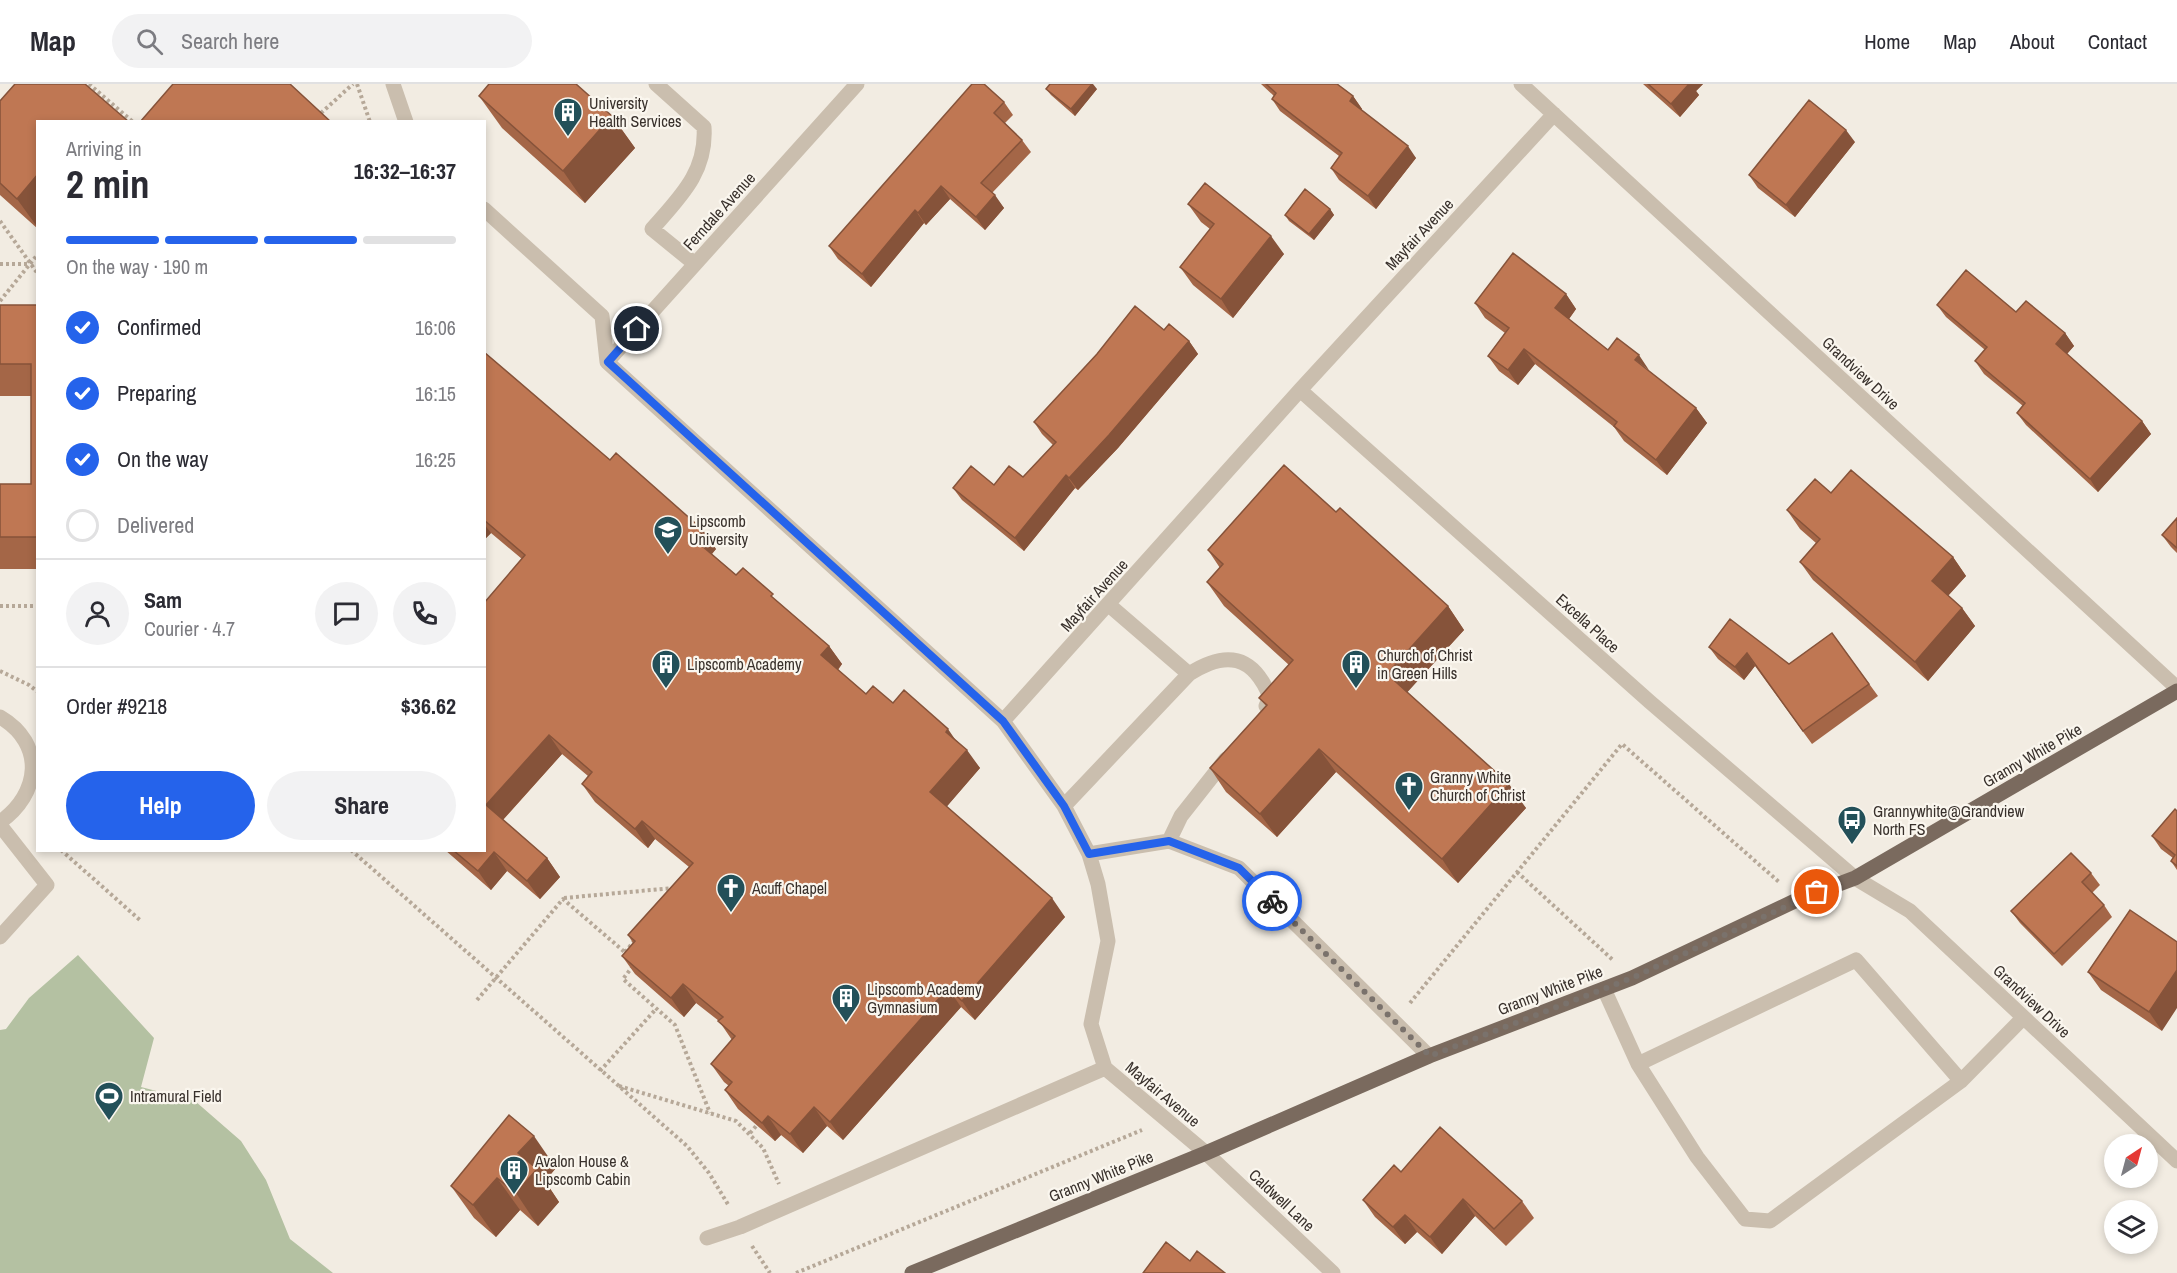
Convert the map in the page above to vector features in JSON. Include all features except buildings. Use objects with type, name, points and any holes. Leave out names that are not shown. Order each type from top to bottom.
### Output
[{"type":"main road","name":"Granny White Pike","points":[[912,1273],[1206,1153],[1430,1056],[1632,978],[1798,899],[1855,878],[2177,689]]},
{"type":"street","points":[[393,84],[405,120]]},
{"type":"street","points":[[656,84],[704,127],[705,146],[698,171],[652,229],[695,264]]},
{"type":"street","name":"Ferndale Avenue","points":[[608,362],[856,84]]},
{"type":"street","name":"Grandview Drive","points":[[1521,84],[2177,689]]},
{"type":"street","name":"Mayfair Avenue","points":[[1206,1153],[1105,1068],[1091,1024],[1108,940],[1098,884],[1089,854],[1064,806],[1003,721],[1300,390],[1554,114]]},
{"type":"street","points":[[486,211],[602,316],[608,362],[1003,721]]},
{"type":"street","name":"Excella Place","points":[[1300,390],[1650,702],[1855,878]]},
{"type":"street","points":[[1109,605],[1190,674]]},
{"type":"street","points":[[1064,806],[1190,674],[1204,664],[1230,657],[1252,667],[1265,684],[1270,697],[1261,717]]},
{"type":"street","points":[[0,717],[11,723],[24,738],[32,757],[32,777],[26,796],[15,812],[0,823],[47,885],[0,937]]},
{"type":"street","points":[[1169,841],[1181,816],[1234,749]]},
{"type":"street","points":[[1089,854],[1169,841],[1239,868],[1430,1056]]},
{"type":"street","name":"Grandview Drive","points":[[1855,878],[1910,911],[2177,1161]]},
{"type":"street","points":[[1638,1064],[1856,960],[1961,1081]]},
{"type":"street","points":[[1604,989],[1638,1064],[1697,1157],[1745,1219],[1770,1221],[1961,1081],[2023,1018]]},
{"type":"street","points":[[708,1238],[740,1227],[1105,1068]]},
{"type":"street","name":"Caldwell Lane","points":[[1206,1153],[1333,1273]]},
{"type":"path","points":[[89,84],[131,120]]},
{"type":"path","points":[[321,113],[355,84],[369,120]]},
{"type":"path","points":[[313,106],[326,117]]},
{"type":"path","points":[[0,221],[36,272]]},
{"type":"path","points":[[0,301],[36,256]]},
{"type":"path","points":[[0,264],[29,264]]},
{"type":"path","points":[[0,606],[36,606]]},
{"type":"path","points":[[0,671],[29,684],[36,690]]},
{"type":"path","points":[[1394,1022],[1622,744],[1798,899]]},
{"type":"path","points":[[63,852],[140,920]]},
{"type":"path","points":[[353,852],[687,1146],[714,1181],[770,1273]]},
{"type":"path","points":[[1517,872],[1632,978]]},
{"type":"path","points":[[477,1000],[563,898],[681,887],[674,896]]},
{"type":"path","points":[[563,898],[630,957]]},
{"type":"path","points":[[625,952],[639,936]]},
{"type":"path","points":[[636,962],[623,979],[675,1025],[710,1113]]},
{"type":"path","points":[[600,1071],[656,1009]]},
{"type":"path","points":[[616,1085],[736,1121],[763,1148],[789,1206]]},
{"type":"path","points":[[796,1273],[1165,1119]]},
{"type":"path","points":[[750,1134],[757,1125]]},
{"type":"green space","name":"Intramural Field","points":[[78,955],[154,1038],[141,1087],[195,1101],[241,1141],[266,1180],[290,1239],[333,1273],[0,1273],[0,1030],[6,1029],[29,998]]},
{"type":"way so far","points":[[1272,901],[1430,1056],[1632,978],[1817,892]]},
{"type":"place","name":"University Health Services","points":[[568,138]]},
{"type":"place","name":"Lipscomb University","points":[[668,556]]},
{"type":"place","name":"Lipscomb Academy","points":[[666,690]]},
{"type":"place","name":"Church of Christ in Green Hills","points":[[1356,690]]},
{"type":"place","name":"Granny White Church of Christ","points":[[1409,812]]},
{"type":"place","name":"Grannywhite@Grandview North FS","points":[[1852,846]]},
{"type":"place","name":"Acuff Chapel","points":[[731,914]]},
{"type":"place","name":"Lipscomb Academy Gymnasium","points":[[846,1024]]},
{"type":"place","name":"Intramural Field","points":[[109,1122]]},
{"type":"place","name":"Avalon House & Lipscomb Cabin","points":[[514,1196]]},
{"type":"route","points":[[637,329],[608,362],[1003,721],[1064,806],[1089,854],[1169,841],[1239,868],[1272,901]]}]
